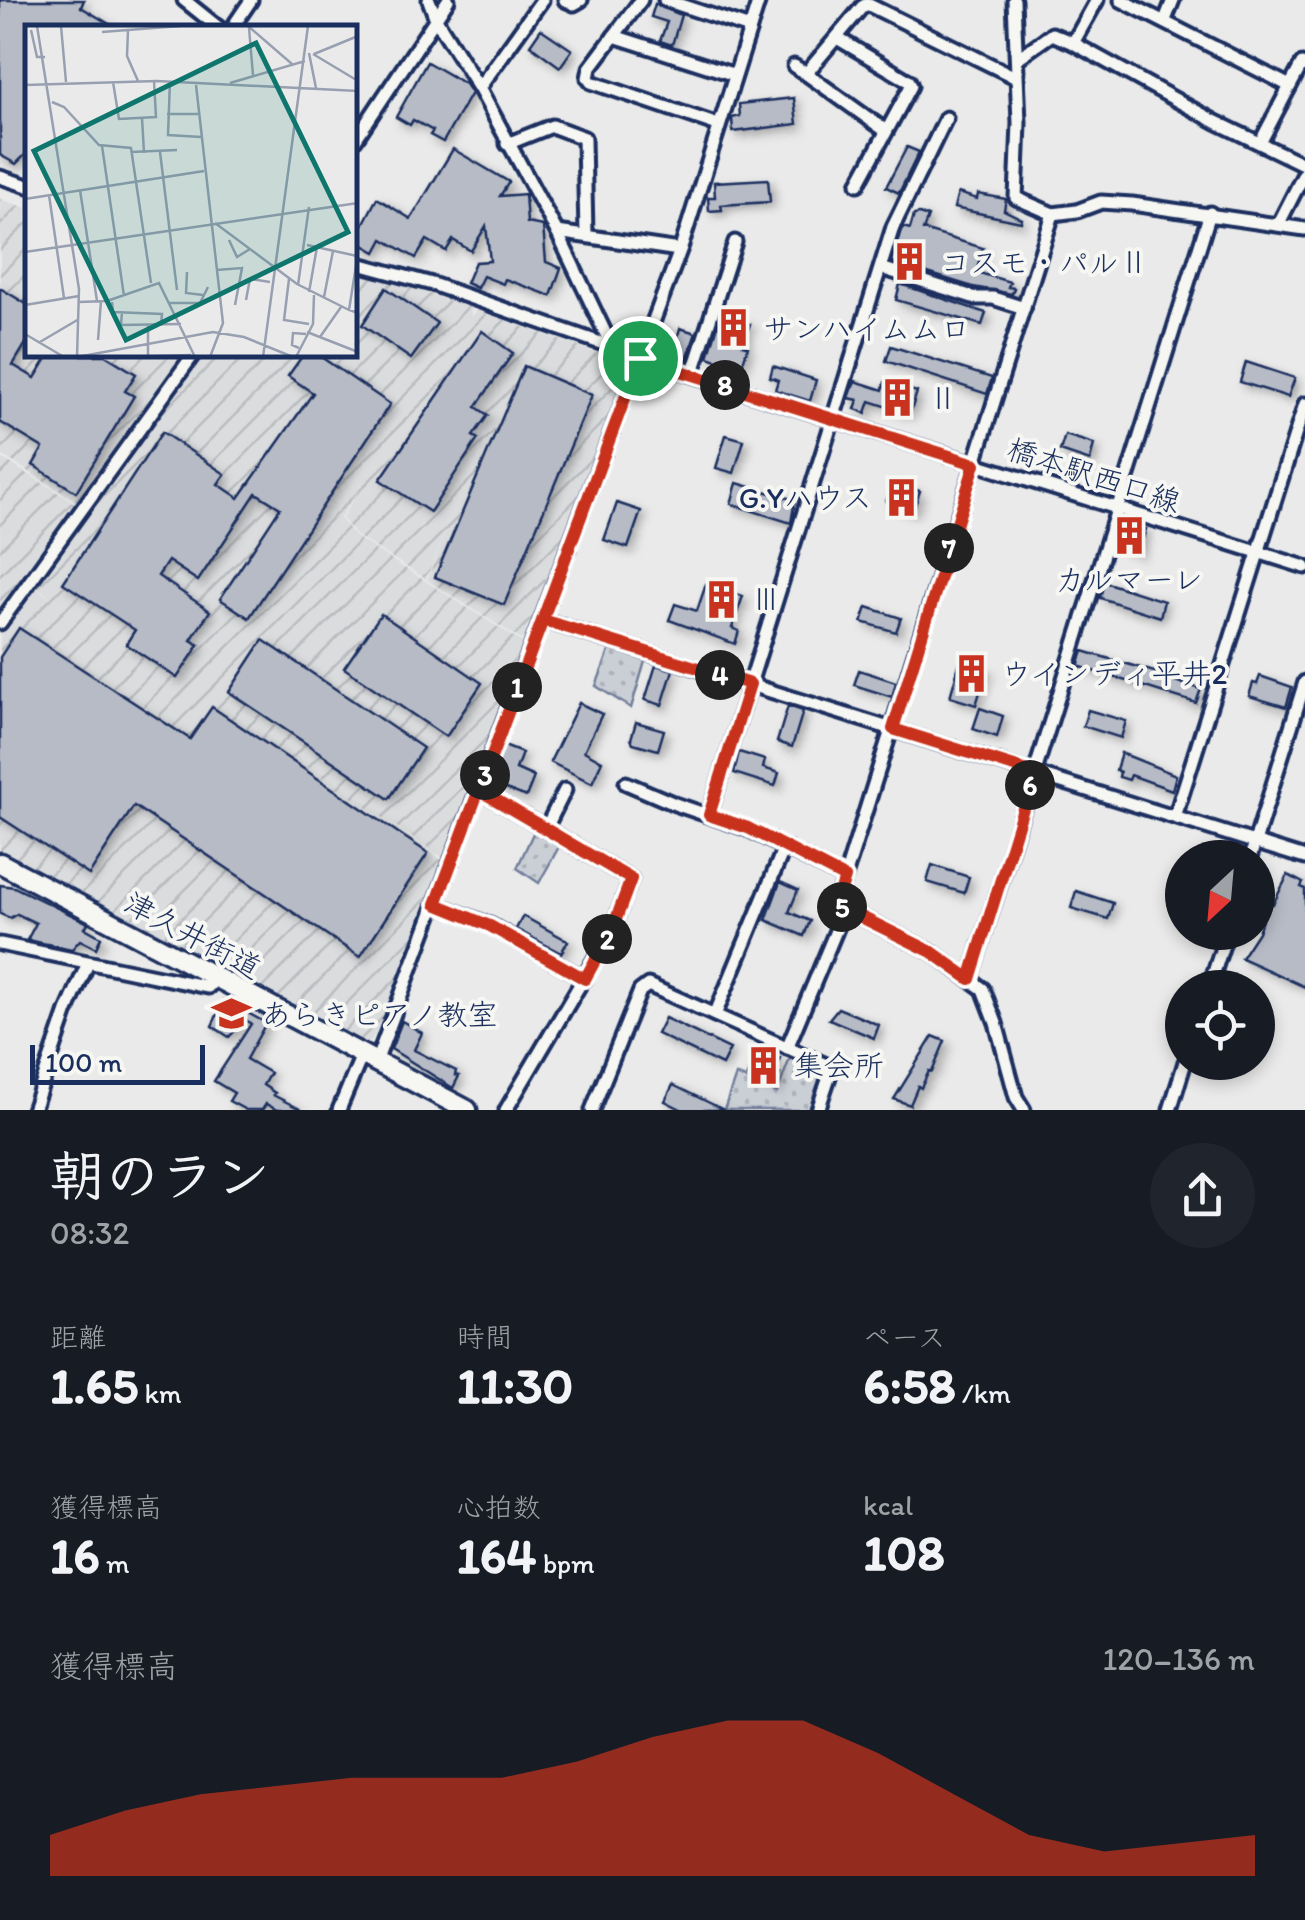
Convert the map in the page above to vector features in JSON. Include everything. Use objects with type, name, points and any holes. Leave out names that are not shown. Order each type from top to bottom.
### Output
[{"type":"highway","name":"津久井街道","points":[[0,863],[467,1110]]},
{"type":"street","points":[[184,0],[214,25]]},
{"type":"street","points":[[234,25],[251,0]]},
{"type":"street","points":[[428,0],[557,232],[612,349]]},
{"type":"street","points":[[358,136],[448,0]]},
{"type":"street","points":[[479,88],[542,0]]},
{"type":"street","points":[[565,0],[574,4],[581,0]]},
{"type":"street","points":[[641,0],[590,68],[588,78],[718,124]]},
{"type":"street","points":[[666,0],[750,28]]},
{"type":"street","points":[[1014,0],[1019,122],[1016,198],[1054,214],[1101,202],[1305,228]]},
{"type":"street","points":[[1073,44],[1098,0]]},
{"type":"street","points":[[1121,0],[1290,86]]},
{"type":"street","points":[[1165,20],[1173,0]]},
{"type":"street","points":[[339,1110],[369,1058],[436,904],[680,250],[758,1]]},
{"type":"street","points":[[886,132],[800,69],[837,38],[867,4],[1015,77]]},
{"type":"street","points":[[1018,58],[1052,34],[1305,168],[1280,223]]},
{"type":"street","points":[[614,36],[735,75]]},
{"type":"street","points":[[837,38],[911,88],[858,184]]},
{"type":"street","points":[[1260,142],[1302,64]]},
{"type":"street","points":[[709,815],[898,213],[946,118]]},
{"type":"street","points":[[507,144],[552,126],[584,138],[586,235]]},
{"type":"street","points":[[0,177],[25,185]]},
{"type":"street","points":[[970,979],[1210,213]]},
{"type":"street","points":[[1024,1110],[1016,1097],[996,1022],[982,989],[932,952],[845,909],[838,899],[1054,214]]},
{"type":"street","points":[[557,232],[680,250]]},
{"type":"street","points":[[692,375],[735,242]]},
{"type":"street","name":"橋本駅西口線","points":[[358,264],[406,276],[692,375],[1305,568]]},
{"type":"street","points":[[881,268],[976,298],[993,298],[1024,308]]},
{"type":"street","points":[[0,623],[191,358]]},
{"type":"street","points":[[1175,817],[1305,404]]},
{"type":"street","points":[[543,620],[1249,840]]},
{"type":"street","points":[[1256,840],[1305,682]]},
{"type":"street","points":[[626,783],[748,828],[845,878]]},
{"type":"street","points":[[479,790],[631,879],[612,930],[506,1110]]},
{"type":"street","points":[[546,828],[565,790]]},
{"type":"street","points":[[716,1015],[784,848]]},
{"type":"street","points":[[1275,848],[1305,858]]},
{"type":"street","points":[[436,904],[490,926],[585,979]]},
{"type":"street","points":[[787,1048],[845,909]]},
{"type":"street","points":[[0,944],[208,987],[217,978]]},
{"type":"street","points":[[33,1110],[88,963]]},
{"type":"street","points":[[592,1110],[643,987],[653,986],[828,1068],[830,1074],[818,1110]]},
{"type":"street","points":[[1170,1110],[1180,1080]]},
{"type":"shaded area","points":[[0,199],[25,207],[25,358],[179,358],[76,501],[0,454]]},
{"type":"shaded area","points":[[358,274],[471,308],[471,317],[476,310],[627,364],[630,370],[528,644],[427,580],[443,540],[426,579],[355,535],[342,518],[365,480],[340,518],[354,536],[528,646],[447,860],[268,742],[443,861],[382,1024],[367,1046],[70,890],[0,849],[0,634],[34,587],[53,599],[34,585],[199,358],[358,358]]},
{"type":"shaded area","points":[[0,457],[75,503],[0,609]]},
{"type":"shaded area","points":[[611,646],[646,658],[631,708],[596,686]]},
{"type":"shaded area","points":[[535,829],[561,843],[539,883],[517,868]]},
{"type":"shaded area","points":[[790,1058],[819,1071],[821,1076],[809,1110],[724,1110],[736,1075],[777,1093]]},
{"type":"building","points":[[0,0],[84,0],[81,7],[111,25],[25,25],[25,155],[16,164],[0,155]]},
{"type":"building","points":[[655,4],[681,15],[672,45],[660,41],[667,22],[651,17]]},
{"type":"building","points":[[541,29],[572,50],[560,67],[530,45]]},
{"type":"building","points":[[427,62],[465,84],[471,93],[443,142],[413,120],[410,125],[396,117]]},
{"type":"building","points":[[794,98],[797,124],[733,132],[732,118],[740,116],[739,104]]},
{"type":"building","points":[[907,147],[919,152],[899,193],[886,187]]},
{"type":"building","points":[[453,149],[509,182],[500,196],[525,194],[527,223],[543,226],[546,262],[561,268],[551,296],[505,279],[503,284],[483,276],[477,288],[466,283],[475,262],[490,261],[486,226],[471,251],[453,240],[446,251],[427,240],[416,258],[383,239],[376,252],[358,242],[377,198],[411,219]]},
{"type":"building","points":[[768,179],[770,202],[721,205],[722,210],[709,211],[708,197],[715,197],[714,182]]},
{"type":"building","points":[[958,193],[977,199],[978,194],[1006,199],[1004,210],[1022,219],[1021,222],[954,208]]},
{"type":"building","points":[[914,215],[928,217],[923,230],[983,248],[976,272],[1010,282],[1012,294],[973,287],[892,262],[903,227],[910,229]]},
{"type":"building","points":[[900,284],[986,313],[982,325],[896,300]]},
{"type":"building","points":[[0,288],[25,303],[25,345],[13,365],[35,378],[47,358],[110,358],[136,374],[125,391],[134,396],[76,492],[33,465],[43,448],[0,422]]},
{"type":"building","points":[[386,288],[437,323],[411,359],[362,325]]},
{"type":"building","points":[[721,315],[750,324],[741,368],[708,357]]},
{"type":"building","points":[[680,328],[696,333],[687,359],[653,349],[656,340],[675,347]]},
{"type":"building","points":[[482,331],[513,353],[476,407],[488,415],[473,436],[478,439],[430,512],[380,480]]},
{"type":"building","points":[[891,346],[992,378],[987,394],[886,361]]},
{"type":"building","points":[[301,358],[322,358],[390,404],[249,618],[220,599],[280,508],[256,493],[198,581],[168,561],[158,576],[210,611],[191,640],[199,645],[177,678],[126,644],[135,630],[63,583],[162,432],[225,474],[218,484],[239,498],[313,393],[288,376]]},
{"type":"building","points":[[1246,362],[1295,378],[1288,397],[1240,382]]},
{"type":"building","points":[[524,366],[592,395],[504,605],[435,577]]},
{"type":"building","points":[[773,366],[816,380],[810,401],[775,390],[778,380],[770,377]]},
{"type":"building","points":[[855,381],[883,390],[885,382],[917,392],[910,414],[870,401],[866,413],[855,409],[858,400],[849,398]]},
{"type":"building","points":[[726,435],[744,440],[734,473],[716,468]]},
{"type":"building","points":[[1065,435],[1094,444],[1090,461],[1060,451]]},
{"type":"building","name":"G.Yハウス","points":[[892,482],[920,491],[913,511],[886,502]]},
{"type":"building","points":[[737,483],[795,500],[791,523],[731,504]]},
{"type":"building","points":[[617,503],[641,511],[628,548],[604,540]]},
{"type":"building","name":"カルマーレ","points":[[1123,522],[1146,529],[1139,552],[1119,545]]},
{"type":"building","points":[[1104,582],[1164,601],[1160,617],[1100,598]]},
{"type":"building","points":[[706,584],[743,596],[732,628],[739,631],[735,644],[669,620],[675,604],[697,611]]},
{"type":"building","points":[[867,607],[901,618],[896,632],[862,622]]},
{"type":"building","points":[[381,614],[482,683],[446,737],[344,668]]},
{"type":"building","points":[[19,628],[190,739],[212,707],[428,853],[360,957],[134,806],[89,875],[0,817],[0,657]]},
{"type":"building","points":[[263,640],[423,748],[389,799],[229,692]]},
{"type":"building","points":[[1083,651],[1201,689],[1196,703],[1078,666]]},
{"type":"building","points":[[960,661],[987,669],[976,705],[950,697]]},
{"type":"building","points":[[656,665],[673,670],[662,705],[645,700]]},
{"type":"building","points":[[859,670],[896,682],[892,697],[854,685]]},
{"type":"building","points":[[1260,676],[1292,687],[1286,707],[1249,696]]},
{"type":"building","points":[[579,703],[602,714],[584,751],[602,761],[592,783],[550,762]]},
{"type":"building","points":[[788,706],[803,711],[792,747],[777,742]]},
{"type":"building","points":[[980,708],[1003,716],[997,737],[973,729]]},
{"type":"building","points":[[1088,710],[1126,721],[1121,738],[1083,726]]},
{"type":"building","points":[[636,722],[664,730],[658,750],[633,743]]},
{"type":"building","points":[[504,746],[522,753],[516,769],[534,777],[526,797],[491,783]]},
{"type":"building","points":[[739,752],[765,760],[763,768],[779,773],[775,786],[734,773]]},
{"type":"building","points":[[1121,753],[1176,775],[1172,790],[1131,775],[1129,780],[1119,777],[1116,770]]},
{"type":"building","points":[[932,865],[969,877],[964,893],[927,882]]},
{"type":"building","points":[[1288,875],[1303,883],[1305,987],[1275,970],[1241,958],[1246,950],[1275,950],[1275,900]]},
{"type":"building","points":[[780,882],[798,890],[789,912],[810,921],[804,936],[766,920]]},
{"type":"building","points":[[0,885],[14,887],[88,923],[85,928],[101,937],[96,948],[80,940],[72,949],[27,940],[36,923],[17,914],[10,918],[0,914]]},
{"type":"building","points":[[1076,891],[1113,903],[1108,919],[1071,908]]},
{"type":"building","points":[[523,916],[568,941],[561,953],[516,929]]},
{"type":"building","points":[[224,1000],[266,1023],[246,1059],[270,1073],[263,1085],[273,1095],[302,1110],[277,1110],[266,1104],[262,1110],[246,1110],[229,1101],[234,1093],[214,1081],[251,1024],[246,1020],[229,1037],[212,1026]]},
{"type":"building","points":[[838,1008],[879,1025],[874,1038],[829,1019]]},
{"type":"building","points":[[665,1018],[730,1049],[722,1065],[657,1034]]},
{"type":"building","points":[[402,1021],[422,1033],[414,1050],[456,1071],[459,1076],[453,1088],[391,1049]]},
{"type":"building","points":[[933,1036],[945,1041],[932,1072],[929,1071],[921,1088],[918,1086],[910,1105],[894,1099]]},
{"type":"building","name":"集会所","points":[[756,1050],[780,1058],[775,1072],[780,1074],[776,1087],[747,1076]]},
{"type":"building","points":[[673,1085],[724,1110],[683,1110],[665,1101]]},
{"type":"place","name":"コスモ・パルⅡ","points":[[910,262]]},
{"type":"place","name":"サンハイムムロ","points":[[733,328]]},
{"type":"place","name":"Ⅱ","points":[[898,398]]},
{"type":"place","name":"G.Yハウス","points":[[902,497]]},
{"type":"place","name":"カルマーレ","points":[[1129,535]]},
{"type":"place","name":"Ⅲ","points":[[721,599]]},
{"type":"place","name":"ウインディ平井2","points":[[971,673]]},
{"type":"place","name":"あらきピアノ教室","points":[[231,1014]]},
{"type":"place","name":"集会所","points":[[764,1065]]},
{"type":"route","points":[[640,358],[479,790],[631,879],[618,914],[585,979],[490,926],[436,904],[479,790],[516,692],[543,620],[750,684],[709,815],[748,828],[845,878],[838,899],[841,907],[932,952],[970,979],[1034,773],[893,729],[975,464],[640,358]]}]
